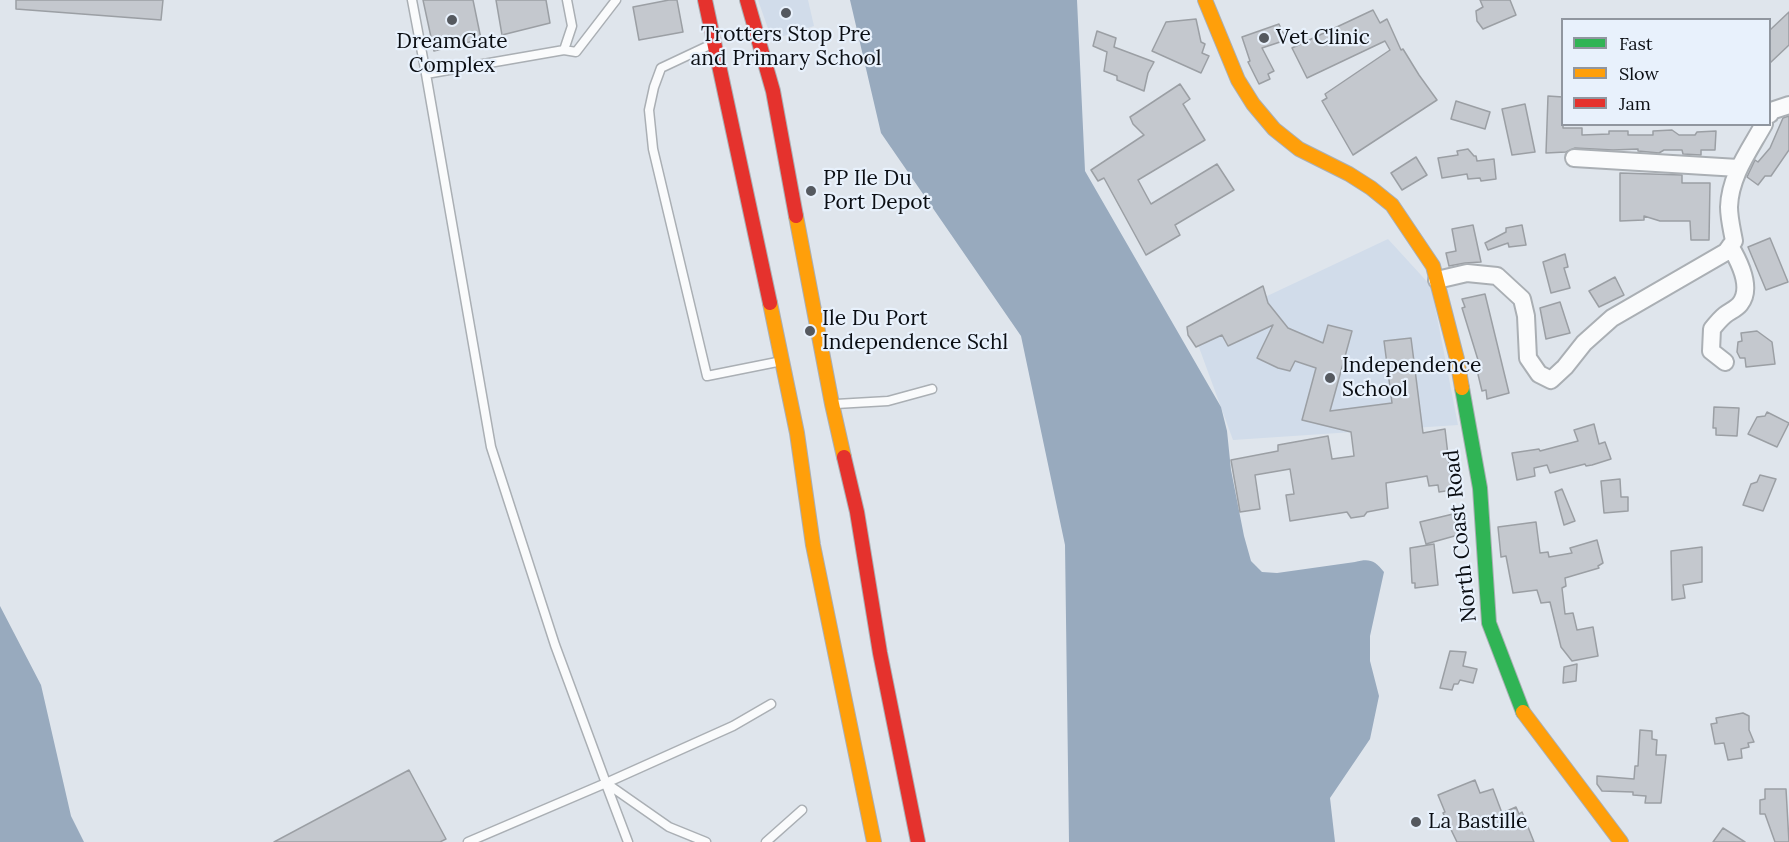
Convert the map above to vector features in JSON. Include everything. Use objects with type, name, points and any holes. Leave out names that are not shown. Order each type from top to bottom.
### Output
[{"type":"street","points":[[705,0],[783,361],[797,433],[813,545],[874,842]]},
{"type":"street","points":[[747,0],[773,91],[832,404],[857,512],[880,652],[918,842]]},
{"type":"street","name":"North Coast Road","points":[[1205,0],[1238,80],[1252,104],[1274,129],[1299,149],[1349,174],[1371,188],[1392,206],[1432,266],[1457,359],[1480,488],[1489,623],[1523,711],[1621,842]]},
{"type":"street","points":[[1771,111],[1789,105]]},
{"type":"street","points":[[1437,280],[1467,273],[1497,276],[1522,300],[1526,316],[1528,358],[1539,374],[1551,380],[1584,343],[1612,318],[1726,252],[1734,241],[1729,209],[1731,190],[1738,168],[1763,126]]},
{"type":"street","points":[[1574,158],[1738,168]]},
{"type":"street","points":[[1725,362],[1711,351],[1712,329],[1741,303],[1746,295],[1737,258],[1730,246]]},
{"type":"lane","points":[[412,0],[491,447],[555,645],[628,842]]},
{"type":"lane","points":[[564,50],[572,26],[567,0]]},
{"type":"lane","points":[[426,74],[564,50],[576,52],[616,0]]},
{"type":"lane","points":[[713,43],[661,68],[649,110],[653,148],[707,376],[783,361]]},
{"type":"lane","points":[[832,404],[888,401],[932,389]]},
{"type":"lane","points":[[468,842],[733,726],[771,704]]},
{"type":"lane","points":[[606,783],[669,827],[706,842]]},
{"type":"lane","points":[[766,842],[802,810]]},
{"type":"shaded area","name":"Trotters Stop Pre and Primary School","points":[[758,0],[808,0],[814,26],[772,40]]},
{"type":"shaded area","points":[[850,0],[1077,0],[1085,171],[1221,407],[1227,431],[1231,470],[1251,561],[1262,572],[1277,573],[1368,560],[1378,565],[1384,572],[1370,636],[1370,661],[1379,696],[1370,739],[1330,798],[1335,842],[1069,842],[1065,545],[1021,336],[881,133]]},
{"type":"shaded area","name":"Independence School","points":[[1388,239],[1431,286],[1458,425],[1233,440],[1193,331]]},
{"type":"shaded area","points":[[0,606],[41,685],[71,816],[84,842],[0,842]]},
{"type":"building","points":[[16,0],[163,0],[161,20],[16,9]]},
{"type":"building","name":"DreamGate Complex","points":[[423,0],[473,0],[481,39],[434,51]]},
{"type":"building","name":"DreamGate Complex","points":[[496,0],[546,0],[550,23],[502,35]]},
{"type":"building","points":[[677,0],[683,32],[639,40],[633,7]]},
{"type":"building","points":[[1480,0],[1510,0],[1516,15],[1483,29],[1477,21],[1476,11],[1483,7]]},
{"type":"building","points":[[1373,10],[1380,23],[1387,19],[1401,50],[1403,49],[1437,100],[1353,155],[1322,101],[1327,98],[1325,94],[1390,50],[1385,41],[1307,78],[1292,48]]},
{"type":"building","points":[[1789,12],[1789,45],[1771,62],[1771,29]]},
{"type":"building","points":[[1196,19],[1201,42],[1205,44],[1202,53],[1209,56],[1201,73],[1152,51],[1166,22]]},
{"type":"building","points":[[1279,24],[1286,40],[1262,48],[1274,71],[1268,74],[1270,79],[1259,84],[1248,62],[1250,61],[1242,37]]},
{"type":"building","points":[[1097,31],[1116,38],[1114,47],[1154,62],[1148,73],[1144,91],[1117,80],[1117,76],[1104,71],[1107,52],[1093,46]]},
{"type":"building","points":[[1180,84],[1190,99],[1183,104],[1205,140],[1138,180],[1151,204],[1217,164],[1234,190],[1175,225],[1180,235],[1146,255],[1104,178],[1098,181],[1091,170],[1144,135],[1133,124],[1130,117]]},
{"type":"building","points":[[1548,96],[1561,97],[1561,126],[1563,128],[1582,128],[1582,135],[1628,131],[1628,135],[1653,135],[1653,131],[1672,130],[1679,135],[1695,135],[1697,132],[1716,131],[1715,150],[1701,150],[1701,155],[1683,154],[1682,150],[1664,150],[1659,153],[1638,151],[1638,149],[1575,148],[1566,152],[1546,153]]},
{"type":"building","points":[[1456,101],[1490,112],[1485,129],[1451,119]]},
{"type":"building","points":[[1525,104],[1535,152],[1512,155],[1502,109]]},
{"type":"building","points":[[1789,116],[1789,150],[1771,176],[1765,176],[1758,185],[1747,177],[1755,160],[1758,162],[1770,148],[1783,118]]},
{"type":"building","points":[[1468,149],[1476,156],[1477,161],[1494,159],[1496,179],[1481,181],[1480,178],[1468,179],[1467,174],[1442,178],[1438,158],[1458,155],[1457,151]]},
{"type":"building","points":[[1416,157],[1427,175],[1402,190],[1391,173]]},
{"type":"building","points":[[1620,173],[1682,175],[1682,183],[1710,183],[1709,240],[1691,240],[1690,221],[1660,221],[1644,216],[1644,220],[1620,221]]},
{"type":"building","points":[[1473,225],[1481,262],[1449,266],[1446,253],[1456,251],[1452,229]]},
{"type":"building","points":[[1522,225],[1526,245],[1509,247],[1508,243],[1488,250],[1485,243],[1506,232],[1506,228]]},
{"type":"building","points":[[1770,238],[1788,282],[1766,290],[1748,247]]},
{"type":"building","points":[[1565,254],[1568,267],[1564,268],[1570,288],[1551,293],[1543,262]]},
{"type":"building","points":[[1615,277],[1624,295],[1599,307],[1589,291]]},
{"type":"building","points":[[1263,286],[1268,303],[1288,328],[1323,343],[1328,325],[1352,331],[1330,411],[1392,403],[1384,341],[1411,338],[1423,433],[1445,429],[1452,490],[1439,492],[1438,485],[1429,486],[1427,476],[1386,483],[1388,508],[1351,518],[1347,512],[1290,521],[1286,495],[1294,494],[1290,469],[1255,475],[1260,509],[1240,512],[1231,460],[1278,451],[1278,445],[1328,436],[1332,459],[1354,456],[1351,432],[1302,420],[1316,368],[1295,361],[1290,371],[1257,358],[1273,325],[1228,346],[1222,335],[1196,347],[1188,335],[1187,327]]},
{"type":"building","points":[[1485,294],[1509,393],[1487,399],[1486,390],[1482,391],[1475,362],[1478,360],[1462,308],[1465,307],[1462,299]]},
{"type":"building","points":[[1560,302],[1570,333],[1546,339],[1540,308]]},
{"type":"building","points":[[1757,331],[1772,342],[1775,364],[1746,367],[1745,358],[1740,358],[1737,352],[1738,342],[1742,341],[1741,333]]},
{"type":"building","points":[[1714,407],[1739,408],[1737,436],[1716,435],[1716,428],[1713,428]]},
{"type":"building","points":[[1767,412],[1789,423],[1777,447],[1748,434],[1757,417],[1765,416]]},
{"type":"building","points":[[1594,424],[1599,444],[1605,442],[1611,459],[1550,473],[1547,465],[1534,468],[1535,476],[1517,480],[1512,453],[1539,449],[1540,451],[1578,441],[1574,430]]},
{"type":"building","points":[[1760,475],[1776,479],[1763,511],[1743,505],[1751,484],[1757,482]]},
{"type":"building","points":[[1620,479],[1621,497],[1628,497],[1628,511],[1604,513],[1601,481]]},
{"type":"building","points":[[1562,489],[1575,521],[1564,525],[1555,492]]},
{"type":"building","points":[[1453,514],[1458,535],[1426,544],[1420,522]]},
{"type":"building","points":[[1536,522],[1540,553],[1548,552],[1549,557],[1572,553],[1570,548],[1597,540],[1603,563],[1598,566],[1599,568],[1565,578],[1566,586],[1562,588],[1565,614],[1573,613],[1577,630],[1593,627],[1598,656],[1572,661],[1561,647],[1550,602],[1541,603],[1537,590],[1513,593],[1506,556],[1501,557],[1498,527]]},
{"type":"building","points":[[1434,544],[1438,585],[1415,588],[1415,583],[1412,583],[1410,548]]},
{"type":"building","points":[[1702,547],[1702,582],[1683,585],[1685,598],[1672,600],[1671,551]]},
{"type":"building","points":[[1450,651],[1466,652],[1463,666],[1477,669],[1473,683],[1460,680],[1458,684],[1454,684],[1452,690],[1440,688]]},
{"type":"building","points":[[1577,664],[1576,681],[1563,683],[1564,667]]},
{"type":"building","points":[[1743,713],[1749,716],[1749,730],[1754,742],[1748,743],[1749,747],[1741,749],[1742,758],[1728,760],[1724,743],[1715,744],[1711,724],[1717,723],[1716,718]]},
{"type":"building","points":[[1640,730],[1652,731],[1652,739],[1657,740],[1656,755],[1666,755],[1661,803],[1645,803],[1646,796],[1633,795],[1633,792],[1602,791],[1597,784],[1597,776],[1634,779],[1635,766],[1638,766]]},
{"type":"building","points":[[409,770],[446,839],[440,842],[274,842]]},
{"type":"building","points":[[1475,780],[1480,793],[1493,789],[1502,813],[1516,807],[1519,814],[1522,812],[1534,842],[1457,842],[1443,813],[1445,812],[1438,795]]},
{"type":"building","points":[[1765,789],[1786,789],[1789,842],[1775,842],[1765,814],[1760,814],[1760,800],[1765,799]]},
{"type":"building","points":[[1723,828],[1745,842],[1713,842]]},
{"type":"traffic: fast","points":[[1462,388],[1480,488],[1489,623],[1523,712]]},
{"type":"traffic: slow","points":[[1205,0],[1238,80],[1253,104],[1274,129],[1299,149],[1349,174],[1392,205],[1433,266],[1457,359],[1462,388]]},
{"type":"traffic: slow","points":[[796,216],[844,457]]},
{"type":"traffic: slow","points":[[770,303],[797,433],[813,545],[874,842]]},
{"type":"traffic: slow","points":[[1523,712],[1621,842]]},
{"type":"traffic: jam","points":[[705,0],[770,303]]},
{"type":"traffic: jam","points":[[747,0],[773,91],[796,216]]},
{"type":"traffic: jam","points":[[844,457],[857,512],[880,653],[918,842]]},
{"type":"place","name":"Trotters Stop Pre and Primary School","points":[[786,13]]},
{"type":"place","name":"DreamGate Complex","points":[[452,20]]},
{"type":"place","name":"Vet Clinic","points":[[1264,38]]},
{"type":"place","name":"PP Ile Du Port Depot","points":[[811,191]]},
{"type":"place","name":"Ile Du Port Independence Schl","points":[[810,331]]},
{"type":"place","name":"Independence School","points":[[1330,378]]},
{"type":"place","name":"La Bastille","points":[[1416,822]]}]
